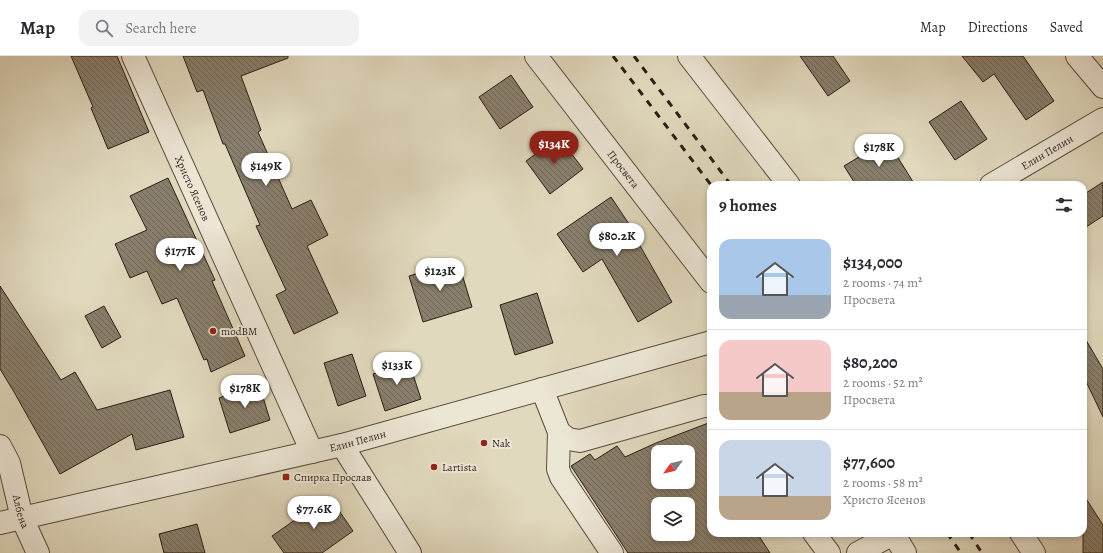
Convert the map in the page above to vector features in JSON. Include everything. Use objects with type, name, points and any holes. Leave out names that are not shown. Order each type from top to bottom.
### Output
[{"type":"street","name":"Христо Ясенов","points":[[133,56],[312,452]]},
{"type":"street","name":"Просвета","points":[[536,56],[707,277]]},
{"type":"street","points":[[688,56],[787,181]]},
{"type":"street","points":[[1077,56],[1103,87]]},
{"type":"street","name":"Елин Пелин","points":[[998,181],[1103,119]]},
{"type":"street","name":"Елин Пелин","points":[[0,523],[342,445],[707,343]]},
{"type":"street","points":[[542,390],[559,432],[558,469],[561,477],[612,553]]},
{"type":"street","points":[[559,432],[568,439],[580,441],[707,406]]},
{"type":"street","points":[[342,445],[410,553]]},
{"type":"street","name":"Албена","points":[[0,446],[9,463],[22,518],[38,553]]},
{"type":"street","points":[[817,537],[829,553]]},
{"type":"street","points":[[858,553],[887,537]]},
{"type":"street","points":[[895,537],[905,553]]},
{"type":"street","points":[[1024,537],[1034,553]]},
{"type":"building","points":[[71,56],[117,56],[149,132],[108,149],[91,108],[93,107]]},
{"type":"building","points":[[183,56],[288,56],[288,58],[241,76],[261,130],[258,132],[292,209],[311,200],[328,235],[307,246],[338,313],[294,334],[276,295],[286,290],[256,226],[260,225],[225,144],[223,144],[203,90],[197,92]]},
{"type":"building","points":[[800,56],[833,56],[850,81],[828,96]]},
{"type":"building","points":[[962,56],[1023,56],[1054,101],[1026,120],[994,74],[983,82]]},
{"type":"building","points":[[511,75],[533,107],[500,129],[479,97]]},
{"type":"building","points":[[961,101],[987,139],[955,160],[929,122]]},
{"type":"building","points":[[559,137],[583,169],[550,194],[526,161]]},
{"type":"building","points":[[887,140],[913,181],[853,181],[844,166]]},
{"type":"building","points":[[168,178],[215,280],[212,281],[245,356],[211,372],[207,359],[204,360],[177,298],[162,304],[147,271],[130,278],[115,244],[147,230],[130,196]]},
{"type":"building","points":[[1103,182],[1103,216],[1087,226],[1087,192]]},
{"type":"building","points":[[611,197],[637,236],[635,237],[672,302],[638,322],[602,259],[583,272],[557,234]]},
{"type":"building","points":[[458,261],[472,307],[423,322],[409,276]]},
{"type":"building","points":[[0,286],[61,380],[75,372],[97,410],[170,390],[184,437],[136,450],[132,434],[60,474],[0,369]]},
{"type":"building","points":[[537,293],[553,343],[515,355],[500,305]]},
{"type":"building","points":[[104,306],[121,337],[102,348],[85,316]]},
{"type":"building","points":[[1087,342],[1103,369],[1103,417],[1087,383]]},
{"type":"building","points":[[352,354],[366,396],[338,406],[324,363]]},
{"type":"building","points":[[409,362],[421,399],[385,411],[373,374]]},
{"type":"building","points":[[259,384],[270,420],[230,433],[219,398]]},
{"type":"building","points":[[707,424],[707,537],[760,537],[770,553],[628,553],[571,466],[590,454],[595,460],[617,446],[625,457],[651,445],[651,489],[695,489],[695,445],[652,445]]},
{"type":"building","points":[[329,496],[353,531],[322,553],[284,553],[272,536]]},
{"type":"building","points":[[1087,500],[1103,525],[1103,553],[1083,553],[1083,537],[1087,537]]},
{"type":"building","points":[[197,524],[205,553],[164,553],[159,534]]},
{"type":"railway","points":[[613,56],[708,181]]},
{"type":"railway","points":[[634,56],[728,181]]},
{"type":"railway","points":[[950,537],[961,553]]},
{"type":"railway","points":[[972,537],[982,553]]},
{"type":"place","name":"modBM","points":[[213,331]]},
{"type":"place","name":"Nak","points":[[484,443]]},
{"type":"place","name":"Lartista","points":[[434,467]]},
{"type":"place","name":"Спирка Прослав","points":[[286,477]]}]
